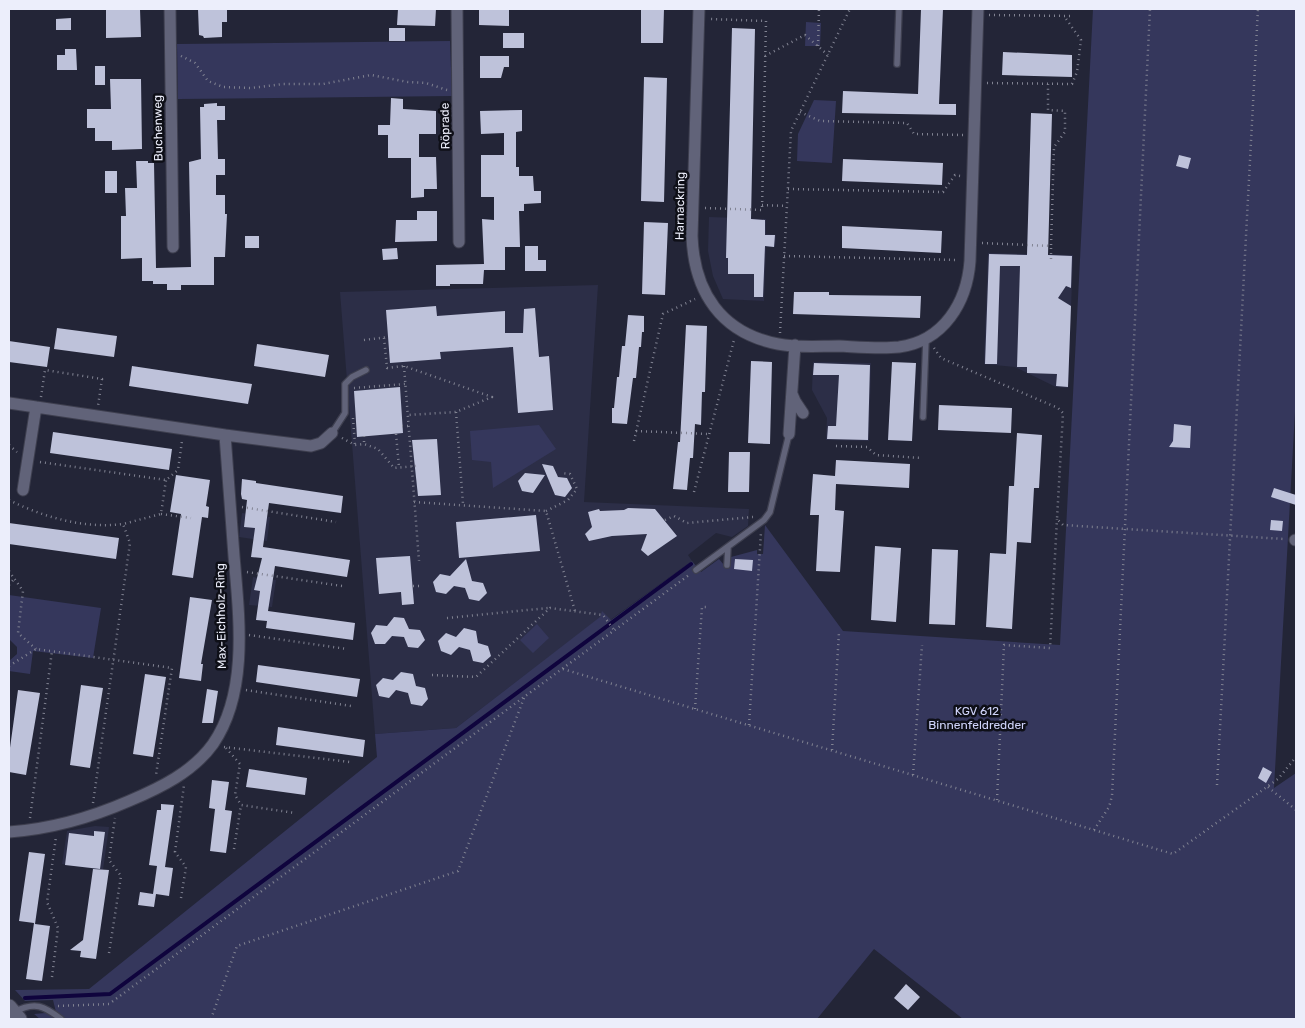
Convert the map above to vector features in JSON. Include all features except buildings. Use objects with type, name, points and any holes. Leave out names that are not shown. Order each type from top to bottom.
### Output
[{"type":"street","name":"Buchenweg","points":[[170,9],[173,247]]},
{"type":"street","name":"Röprade","points":[[457,9],[460,242]]},
{"type":"street","name":"Harnackring","points":[[699,14],[693,258],[705,294],[719,313],[737,329],[763,341],[780,345],[894,347],[926,339],[944,325],[956,308],[965,290],[970,261],[978,12]]},
{"type":"street","points":[[789,434],[794,345]]},
{"type":"street","points":[[792,390],[794,401],[803,413]]},
{"type":"street","points":[[9,402],[310,446],[321,443],[332,433]]},
{"type":"street","points":[[23,490],[38,407]]},
{"type":"street","name":"Max-Eichholz-Ring","points":[[9,832],[57,825],[91,816],[117,807],[154,790],[186,771],[212,745],[227,718],[234,688],[238,634],[225,435]]},
{"type":"lane","points":[[897,64],[899,9]]},
{"type":"lane","points":[[923,417],[926,339]]},
{"type":"lane","points":[[332,433],[345,413],[345,384],[351,378],[366,370]]},
{"type":"lane","points":[[696,570],[702,563],[761,522],[772,506],[789,434]]},
{"type":"lane","points":[[727,565],[729,544]]},
{"type":"lane","points":[[13,1013],[23,1007],[44,1006],[61,1019]]},
{"type":"path","points":[[818,46],[819,9]]},
{"type":"path","points":[[780,345],[791,131],[850,9]]},
{"type":"path","points":[[1094,830],[1109,807],[1112,796],[1123,529],[1150,9]]},
{"type":"path","points":[[1217,785],[1258,9]]},
{"type":"path","points":[[978,12],[1074,16]]},
{"type":"path","points":[[693,208],[762,210],[766,21],[699,14]]},
{"type":"path","points":[[975,83],[1071,85],[1076,77],[1081,40],[1064,16]]},
{"type":"path","points":[[765,56],[805,35],[828,55]]},
{"type":"path","points":[[170,55],[190,58],[208,81],[223,87],[251,88],[283,84],[323,84],[371,75],[436,85],[447,90],[458,90]]},
{"type":"path","points":[[1048,84],[1048,110],[1065,111],[1065,132],[1054,147],[1051,259]]},
{"type":"path","points":[[800,112],[820,121],[907,123],[914,134],[974,135]]},
{"type":"path","points":[[788,189],[943,192],[955,175],[972,176]]},
{"type":"path","points":[[762,205],[787,206]]},
{"type":"path","points":[[970,243],[1051,246]]},
{"type":"path","points":[[784,256],[970,261]]},
{"type":"path","points":[[634,441],[663,314],[705,294]]},
{"type":"path","points":[[694,492],[737,329]]},
{"type":"path","points":[[364,340],[386,337],[387,368],[404,366],[492,397],[456,412],[408,415]]},
{"type":"path","points":[[926,339],[941,358],[1058,408],[1063,413],[1050,648],[1004,645],[997,800]]},
{"type":"path","points":[[404,366],[419,561]]},
{"type":"path","points":[[38,407],[45,370],[102,379],[97,415]]},
{"type":"path","points":[[351,388],[405,384]]},
{"type":"path","points":[[456,412],[463,504]]},
{"type":"path","points":[[353,414],[355,445]]},
{"type":"path","points":[[402,426],[409,426]]},
{"type":"path","points":[[161,514],[166,480],[178,470],[184,428]]},
{"type":"path","points":[[636,431],[709,434]]},
{"type":"path","points":[[332,433],[355,445],[364,444],[378,449],[394,468],[416,466]]},
{"type":"path","points":[[396,434],[399,467]]},
{"type":"path","points":[[364,436],[364,444]]},
{"type":"path","points":[[9,445],[28,460],[166,480]]},
{"type":"path","points":[[836,446],[867,447],[876,455],[921,458]]},
{"type":"path","points":[[414,502],[546,511],[568,500],[577,489],[570,474],[561,473]]},
{"type":"path","points":[[9,500],[36,514],[103,526],[122,524],[161,514],[191,518]]},
{"type":"path","points":[[231,505],[336,522]]},
{"type":"path","points":[[546,511],[575,611]]},
{"type":"path","points":[[665,520],[674,516],[686,523],[748,518]]},
{"type":"path","points":[[1057,519],[1062,525],[1296,540]]},
{"type":"path","points":[[749,726],[761,522]]},
{"type":"path","points":[[91,816],[130,543],[122,524]]},
{"type":"path","points":[[235,570],[342,586]]},
{"type":"path","points":[[44,1006],[109,1004],[696,570]]},
{"type":"path","points":[[9,572],[23,591],[18,633],[36,649],[172,668],[154,790]]},
{"type":"path","points":[[9,585],[14,578]]},
{"type":"path","points":[[413,586],[421,586]]},
{"type":"path","points":[[695,709],[702,607],[707,607]]},
{"type":"path","points":[[432,675],[476,677],[550,608]]},
{"type":"path","points":[[447,618],[550,608],[603,615],[614,630]]},
{"type":"path","points":[[832,750],[839,632]]},
{"type":"path","points":[[238,634],[347,649]]},
{"type":"path","points":[[913,775],[922,645]]},
{"type":"path","points":[[9,666],[36,649]]},
{"type":"path","points":[[28,830],[52,651]]},
{"type":"path","points":[[562,669],[1173,854],[1268,787],[1278,779],[1296,757]]},
{"type":"path","points":[[234,688],[351,706]]},
{"type":"path","points":[[210,1019],[237,946],[458,870],[524,697]]},
{"type":"path","points":[[212,745],[350,762]]},
{"type":"path","points":[[225,747],[240,764],[235,795],[241,805],[234,849]]},
{"type":"path","points":[[181,898],[186,867],[175,852],[186,771]]},
{"type":"path","points":[[1268,787],[1296,810]]},
{"type":"path","points":[[241,805],[296,813]]},
{"type":"path","points":[[109,953],[121,876],[109,860],[117,807]]},
{"type":"path","points":[[52,977],[58,928],[47,902],[57,825]]},
{"type":"shaded area","points":[[709,217],[766,219],[766,234],[776,235],[775,247],[766,247],[764,301],[723,299],[713,276],[708,251]]},
{"type":"shaded area","points":[[988,253],[1073,255],[1068,388],[1056,387],[1015,367],[984,364]]},
{"type":"shaded area","points":[[598,285],[584,502],[749,509],[748,526],[732,537],[716,533],[688,555],[692,561],[610,620],[602,612],[601,617],[456,728],[375,734],[340,292]]},
{"type":"shaded area","points":[[813,362],[871,363],[869,441],[826,440],[827,418],[812,390]]},
{"type":"shaded area","points":[[242,513],[270,517],[267,541],[239,537]]},
{"type":"shaded area","points":[[253,577],[276,580],[272,607],[249,605]]},
{"type":"shaded area","points":[[95,826],[109,827],[103,870],[62,864],[67,831]]},
{"type":"green space","name":"KGV 612 Binnenfeldredder","points":[[1093,9],[1296,9],[1296,394],[1274,788],[1296,773],[1296,1019],[963,1019],[874,949],[817,1019],[40,1019],[34,1014],[56,1012],[53,1000],[25,1001],[15,990],[89,989],[377,757],[375,734],[456,728],[600,617],[602,611],[611,620],[692,561],[701,572],[719,559],[724,565],[730,565],[731,557],[757,550],[757,554],[763,554],[765,525],[843,631],[1060,645]]},
{"type":"green space","points":[[806,22],[821,23],[820,46],[805,46]]},
{"type":"green space","points":[[450,41],[452,96],[178,99],[177,44]]},
{"type":"green space","points":[[814,100],[836,101],[832,163],[797,161],[798,134]]},
{"type":"green space","points":[[539,425],[556,449],[493,488],[491,462],[472,460],[470,431]]},
{"type":"green space","points":[[9,595],[101,608],[93,658],[33,651],[30,674],[9,671],[9,661],[17,654],[17,647],[9,639]]},
{"type":"green space","points":[[537,624],[549,638],[533,653],[520,640]]},
{"type":"waterway","points":[[25,998],[110,994],[691,564]]}]
